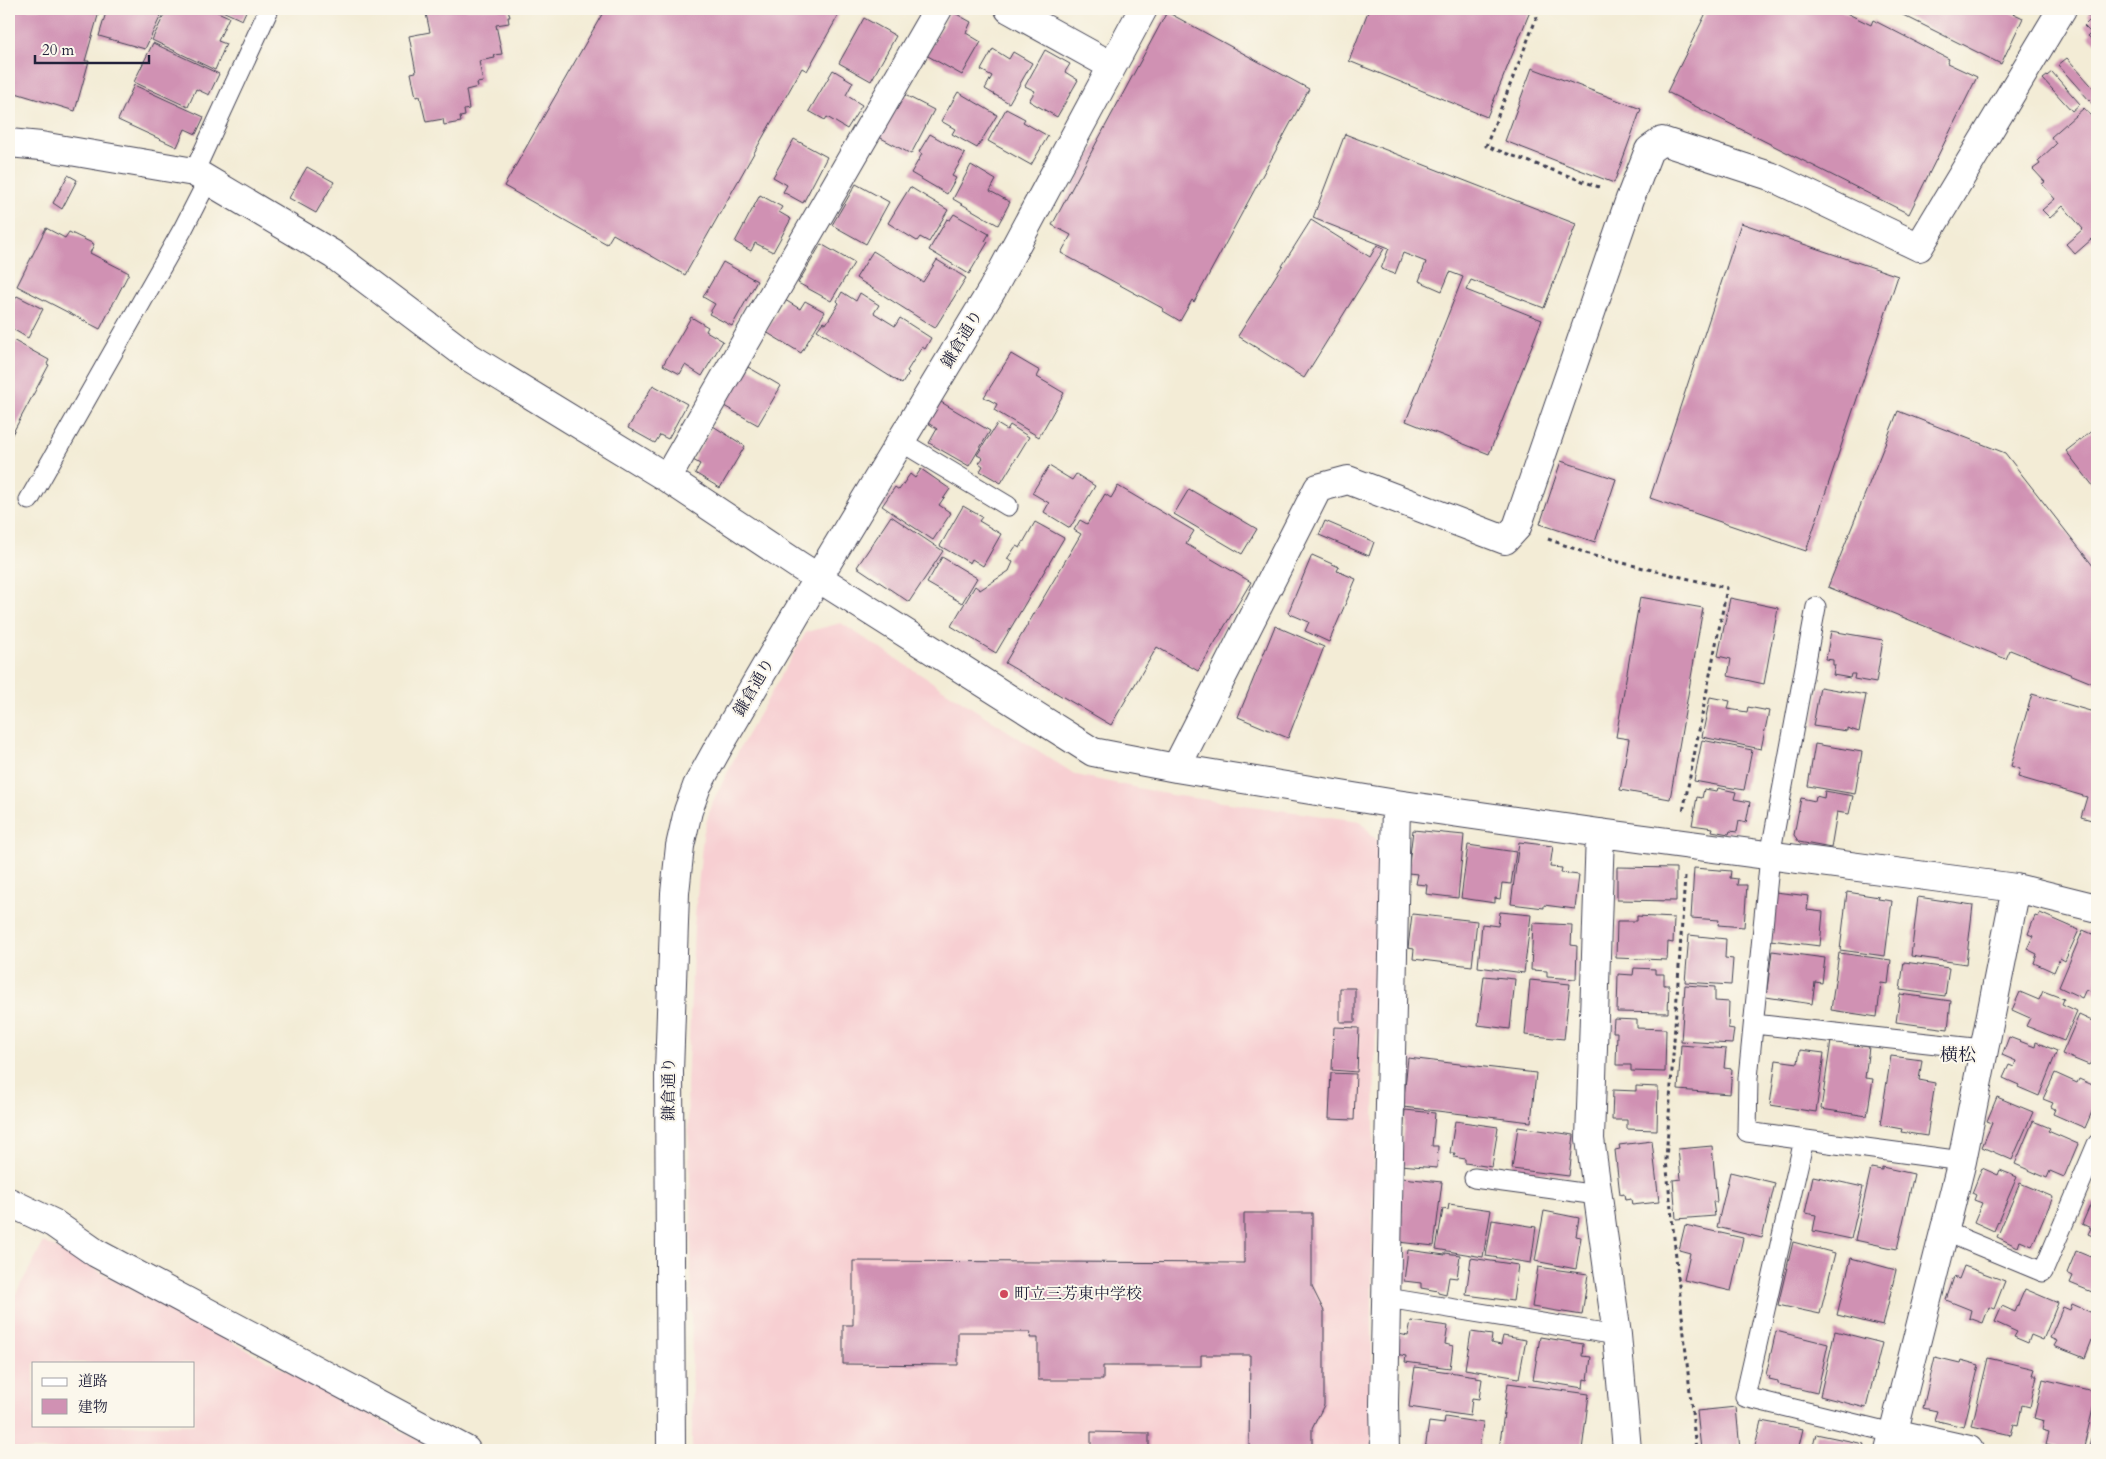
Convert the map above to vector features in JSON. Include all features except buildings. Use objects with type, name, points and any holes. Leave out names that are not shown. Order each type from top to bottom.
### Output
[{"type":"street","points":[[667,478],[938,9]]},
{"type":"street","points":[[1009,9],[1112,66]]},
{"type":"street","name":"鎌倉通り","points":[[671,1450],[669,1072],[676,893],[680,846],[688,811],[698,786],[818,578],[992,290],[1143,9]]},
{"type":"street","points":[[1176,768],[1318,488],[1348,480],[1505,540],[1517,527],[1630,199],[1649,150],[1662,141],[1770,176],[1919,247],[2061,9]]},
{"type":"street","points":[[9,143],[41,146],[201,176],[334,255],[469,356],[667,478],[818,578],[1093,752],[1176,768],[1396,804],[2016,888],[2097,908]]},
{"type":"street","points":[[1385,1450],[1384,1404],[1396,804]]},
{"type":"street","points":[[1600,833],[1590,1139],[1616,1335],[1627,1450]]},
{"type":"street","points":[[1969,1450],[1891,1442],[1962,1161],[2016,888]]},
{"type":"street","points":[[9,1202],[53,1223],[96,1253],[466,1450]]},
{"type":"lane","points":[[29,500],[183,230],[201,176],[269,9]]},
{"type":"lane","points":[[900,441],[1008,506]]},
{"type":"lane","points":[[1816,606],[1770,856],[1748,1078],[1747,1132],[1962,1161]]},
{"type":"lane","points":[[1754,1024],[1983,1049]]},
{"type":"lane","points":[[1804,1140],[1745,1397],[1891,1442]]},
{"type":"lane","points":[[1944,1231],[2043,1272],[2097,1144]]},
{"type":"lane","points":[[1474,1178],[1597,1195]]},
{"type":"lane","points":[[1387,1298],[1616,1335]]},
{"type":"path","points":[[1540,9],[1486,146],[1630,199]]},
{"type":"path","points":[[1517,527],[1594,556],[1727,588],[1682,843],[1666,1160],[1696,1450]]},
{"type":"shaded area","points":[[841,623],[1076,775],[1171,795],[1360,821],[1379,843],[1372,1243],[1372,1450],[692,1450],[691,1210],[687,1086],[694,927],[703,835],[711,805],[741,746],[806,632]]},
{"type":"shaded area","points":[[44,1242],[436,1450],[9,1450],[9,1306]]},
{"type":"place","name":"町立三芳東中学校","points":[[1004,1294]]},
{"type":"district","name":"横松","points":[[1958,1055]]}]
